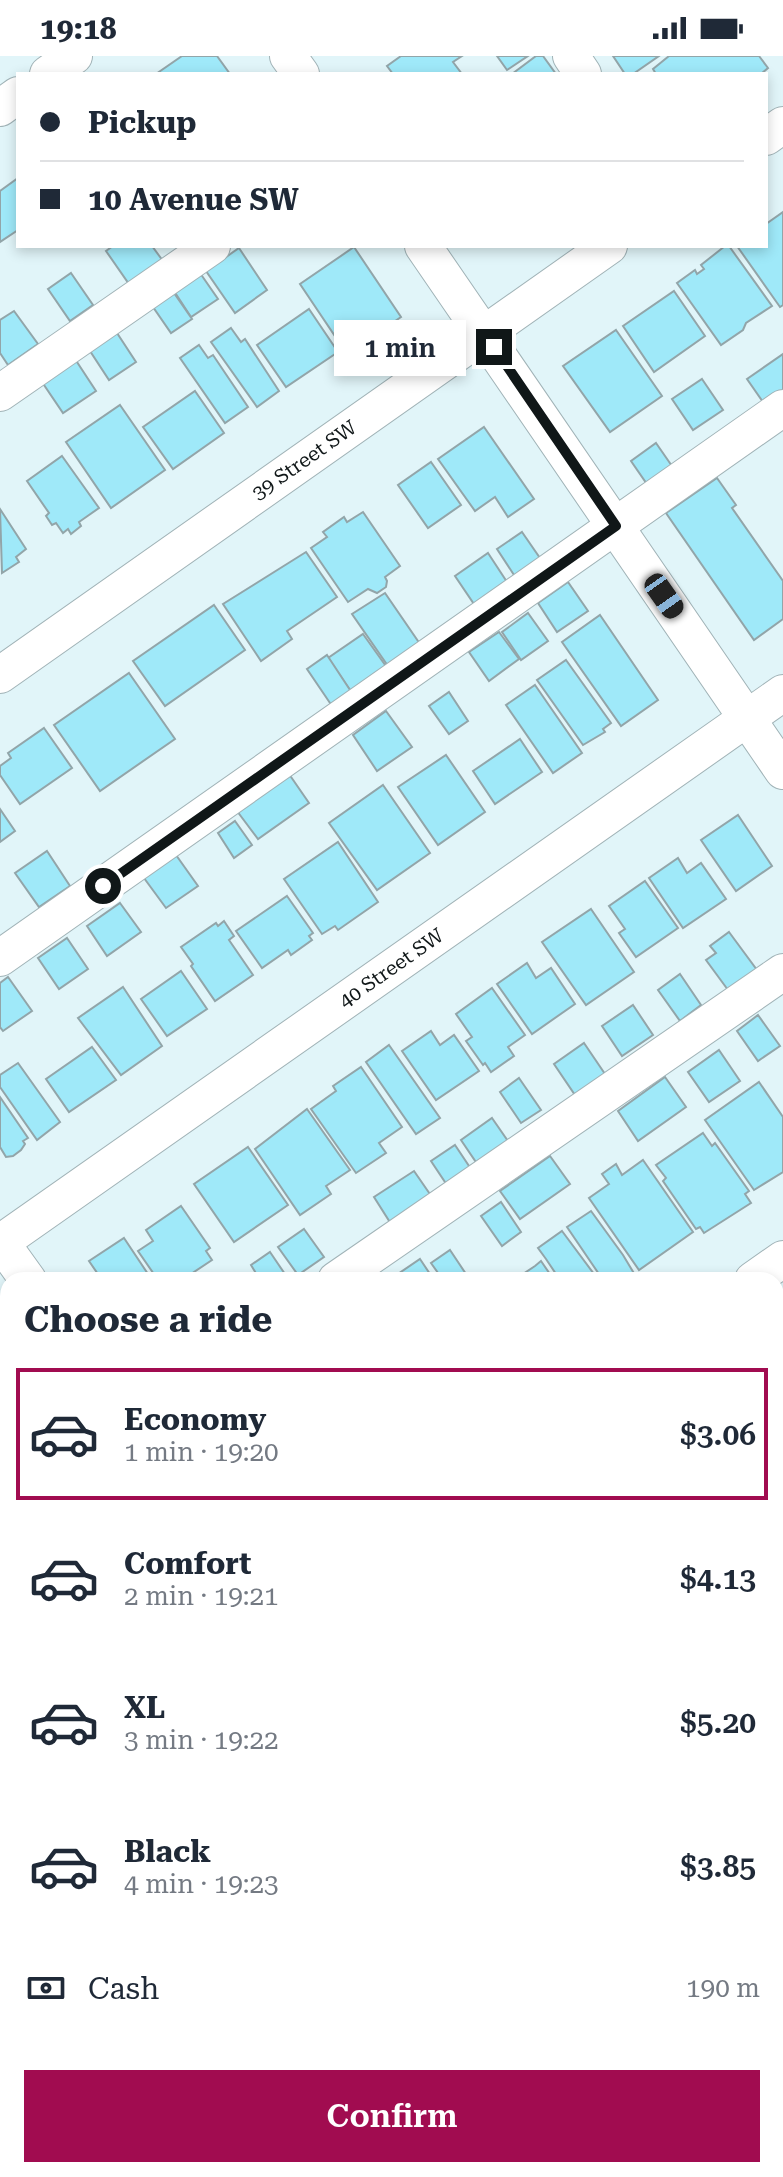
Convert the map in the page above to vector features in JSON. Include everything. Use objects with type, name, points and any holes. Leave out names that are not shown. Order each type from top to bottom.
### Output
[{"type":"street","points":[[51,72],[74,56]]},
{"type":"street","points":[[0,393],[209,248]]},
{"type":"street","points":[[424,248],[783,771]]},
{"type":"street","name":"39 Street SW","points":[[0,675],[606,248]]},
{"type":"street","points":[[0,958],[783,408]]},
{"type":"street","name":"40 Street SW","points":[[0,1242],[783,693]]},
{"type":"street","points":[[348,1272],[783,972]]},
{"type":"street","points":[[0,1242],[22,1272]]},
{"type":"street","points":[[764,1272],[783,1259]]},
{"type":"building","points":[[182,56],[217,56],[229,72],[159,72]]},
{"type":"building","points":[[401,56],[462,56],[453,62],[460,72],[392,72],[387,66]]},
{"type":"building","points":[[497,56],[528,56],[507,70]]},
{"type":"building","points":[[536,56],[543,56],[555,72],[515,72]]},
{"type":"building","points":[[613,56],[659,56],[636,72],[624,72]]},
{"type":"building","points":[[669,56],[759,56],[768,68],[763,72],[655,72],[653,69]]},
{"type":"building","points":[[16,179],[16,231],[0,242],[0,191]]},
{"type":"building","points":[[783,212],[783,305],[780,307],[738,248],[768,248],[768,223]]},
{"type":"building","points":[[110,248],[153,248],[163,261],[129,284],[106,251]]},
{"type":"building","points":[[239,248],[267,290],[235,313],[206,271]]},
{"type":"building","points":[[355,248],[401,317],[347,354],[300,284]]},
{"type":"building","points":[[722,248],[730,248],[772,306],[721,345],[677,283],[695,270],[697,274],[704,269],[701,265]]},
{"type":"building","points":[[71,273],[93,305],[70,321],[48,289]]},
{"type":"building","points":[[200,273],[218,299],[191,317],[174,291]]},
{"type":"building","points":[[674,291],[705,336],[654,372],[623,326]]},
{"type":"building","points":[[174,293],[192,319],[171,333],[153,307]]},
{"type":"building","points":[[309,309],[338,352],[286,387],[257,345]]},
{"type":"building","points":[[14,311],[38,344],[8,365],[0,353],[0,320]]},
{"type":"building","points":[[231,328],[241,342],[245,339],[279,391],[257,407],[211,342]]},
{"type":"building","points":[[616,330],[662,396],[610,432],[563,366]]},
{"type":"building","points":[[117,333],[136,362],[109,380],[90,351]]},
{"type":"building","points":[[199,345],[208,358],[213,355],[248,407],[225,423],[180,358]]},
{"type":"building","points":[[783,354],[783,393],[765,405],[747,379]]},
{"type":"building","points":[[75,359],[96,391],[63,413],[42,382]]},
{"type":"building","points":[[702,379],[723,410],[693,430],[672,399]]},
{"type":"building","points":[[195,391],[224,433],[173,469],[143,427]]},
{"type":"building","points":[[120,405],[165,470],[111,508],[66,442]]},
{"type":"building","points":[[484,427],[534,499],[508,517],[495,497],[475,511],[438,459]]},
{"type":"building","points":[[656,443],[674,469],[649,487],[631,461]]},
{"type":"building","points":[[62,456],[99,508],[79,522],[81,526],[71,534],[68,529],[63,533],[56,523],[52,525],[46,516],[49,513],[27,481]]},
{"type":"building","points":[[431,462],[461,505],[428,528],[398,485]]},
{"type":"building","points":[[717,478],[736,505],[732,508],[783,581],[783,619],[754,640],[666,513]]},
{"type":"building","points":[[0,509],[26,549],[16,557],[19,562],[2,573]]},
{"type":"building","points":[[363,512],[400,566],[385,577],[386,587],[377,593],[368,589],[348,602],[311,548],[327,537],[323,532],[344,517],[347,522]]},
{"type":"building","points":[[522,532],[542,561],[516,578],[497,549]]},
{"type":"building","points":[[306,552],[337,597],[287,631],[292,639],[261,661],[223,604]]},
{"type":"building","points":[[488,553],[509,585],[476,607],[455,576]]},
{"type":"building","points":[[568,582],[588,611],[557,632],[538,603]]},
{"type":"building","points":[[385,593],[420,644],[388,666],[352,614]]},
{"type":"building","points":[[214,605],[245,650],[165,706],[133,661]]},
{"type":"building","points":[[528,613],[548,641],[521,660],[502,632]]},
{"type":"building","points":[[600,615],[658,700],[621,726],[562,642]]},
{"type":"building","points":[[499,632],[519,659],[489,681],[469,652]]},
{"type":"building","points":[[363,634],[388,669],[352,693],[328,658]]},
{"type":"building","points":[[327,655],[352,693],[332,706],[307,669]]},
{"type":"building","points":[[566,660],[611,723],[603,729],[605,732],[583,745],[537,680]]},
{"type":"building","points":[[129,673],[175,739],[100,791],[54,725]]},
{"type":"building","points":[[535,685],[582,753],[553,773],[506,705]]},
{"type":"building","points":[[449,692],[468,721],[449,734],[429,706]]},
{"type":"building","points":[[386,711],[412,747],[377,771],[353,735]]},
{"type":"building","points":[[44,728],[72,768],[20,804],[0,775],[0,766],[11,758],[8,753]]},
{"type":"building","points":[[520,739],[542,772],[495,804],[473,771]]},
{"type":"building","points":[[446,755],[485,812],[438,845],[398,787]]},
{"type":"building","points":[[289,774],[309,803],[258,839],[237,811]]},
{"type":"building","points":[[383,785],[430,853],[377,890],[329,823]]},
{"type":"building","points":[[0,809],[15,831],[0,842]]},
{"type":"building","points":[[738,815],[772,866],[736,891],[701,840]]},
{"type":"building","points":[[235,821],[252,845],[234,858],[218,833]]},
{"type":"building","points":[[338,842],[378,902],[338,930],[335,926],[322,934],[284,879]]},
{"type":"building","points":[[47,851],[70,886],[39,907],[15,873]]},
{"type":"building","points":[[176,855],[198,886],[166,908],[144,878]]},
{"type":"building","points":[[678,858],[687,873],[701,863],[726,899],[683,928],[649,878]]},
{"type":"building","points":[[645,881],[678,928],[636,957],[619,933],[625,929],[609,906]]},
{"type":"building","points":[[287,896],[313,933],[309,936],[312,940],[291,955],[288,950],[262,968],[236,931]]},
{"type":"building","points":[[120,903],[141,932],[107,956],[87,926]]},
{"type":"building","points":[[591,909],[634,972],[586,1005],[542,942]]},
{"type":"building","points":[[224,921],[234,936],[229,940],[253,975],[215,1001],[181,947],[216,923],[218,926]]},
{"type":"building","points":[[729,932],[757,970],[728,990],[706,960],[716,953],[710,946]]},
{"type":"building","points":[[67,938],[88,969],[59,989],[38,958]]},
{"type":"building","points":[[527,963],[536,978],[551,968],[575,1004],[532,1034],[497,984]]},
{"type":"building","points":[[181,971],[207,1009],[167,1036],[141,999]]},
{"type":"building","points":[[680,974],[701,1005],[680,1021],[658,990]]},
{"type":"building","points":[[8,977],[32,1011],[3,1031],[0,1027],[0,983]]},
{"type":"building","points":[[123,987],[162,1046],[121,1075],[78,1018]]},
{"type":"building","points":[[492,988],[525,1035],[508,1047],[514,1056],[491,1072],[466,1041],[472,1037],[456,1014]]},
{"type":"building","points":[[633,1005],[653,1035],[622,1056],[602,1026]]},
{"type":"building","points":[[758,1015],[780,1046],[758,1061],[737,1031]]},
{"type":"building","points":[[431,1031],[440,1045],[454,1035],[479,1071],[436,1100],[402,1051]]},
{"type":"building","points":[[584,1043],[605,1074],[575,1095],[554,1064]]},
{"type":"building","points":[[389,1045],[440,1118],[416,1134],[366,1062]]},
{"type":"building","points":[[92,1047],[116,1080],[69,1112],[46,1079]]},
{"type":"building","points":[[719,1050],[740,1081],[709,1102],[688,1072]]},
{"type":"building","points":[[18,1063],[60,1122],[37,1140],[0,1087],[0,1075]]},
{"type":"building","points":[[361,1067],[402,1127],[379,1143],[386,1153],[356,1173],[311,1109],[336,1091],[333,1086]]},
{"type":"building","points":[[665,1077],[686,1107],[638,1141],[618,1111]]},
{"type":"building","points":[[519,1078],[541,1110],[521,1123],[500,1092]]},
{"type":"building","points":[[759,1082],[783,1117],[783,1172],[754,1190],[705,1120]]},
{"type":"building","points":[[0,1097],[28,1138],[13,1156],[6,1157],[0,1147]]},
{"type":"building","points":[[307,1109],[350,1170],[326,1186],[331,1194],[300,1215],[255,1149]]},
{"type":"building","points":[[492,1118],[512,1147],[480,1168],[461,1140]]},
{"type":"building","points":[[703,1133],[712,1146],[715,1143],[749,1191],[745,1194],[751,1203],[704,1233],[700,1227],[696,1229],[663,1181],[666,1178],[656,1165]]},
{"type":"building","points":[[455,1145],[475,1175],[451,1191],[431,1161]]},
{"type":"building","points":[[248,1147],[288,1205],[234,1242],[194,1184]]},
{"type":"building","points":[[550,1156],[570,1184],[520,1219],[500,1191]]},
{"type":"building","points":[[643,1160],[693,1232],[639,1270],[589,1198],[609,1184],[602,1174],[616,1164],[622,1175]]},
{"type":"building","points":[[414,1171],[434,1200],[393,1227],[374,1197]]},
{"type":"building","points":[[501,1202],[521,1232],[502,1246],[481,1216]]},
{"type":"building","points":[[181,1206],[210,1248],[206,1251],[212,1260],[194,1272],[152,1272],[138,1251],[153,1241],[146,1230]]},
{"type":"building","points":[[591,1211],[633,1272],[598,1272],[567,1227]]},
{"type":"building","points":[[304,1229],[324,1257],[302,1272],[296,1272],[278,1247]]},
{"type":"building","points":[[562,1231],[593,1272],[554,1272],[538,1248]]},
{"type":"building","points":[[124,1238],[147,1272],[97,1272],[89,1261]]},
{"type":"building","points":[[450,1250],[465,1272],[437,1272],[431,1263]]},
{"type":"building","points":[[270,1252],[284,1272],[255,1272],[251,1265]]},
{"type":"building","points":[[420,1259],[429,1272],[401,1272]]},
{"type":"building","points":[[541,1261],[549,1272],[526,1272]]},
{"type":"route","points":[[103,886],[616,526],[494,347]]}]
